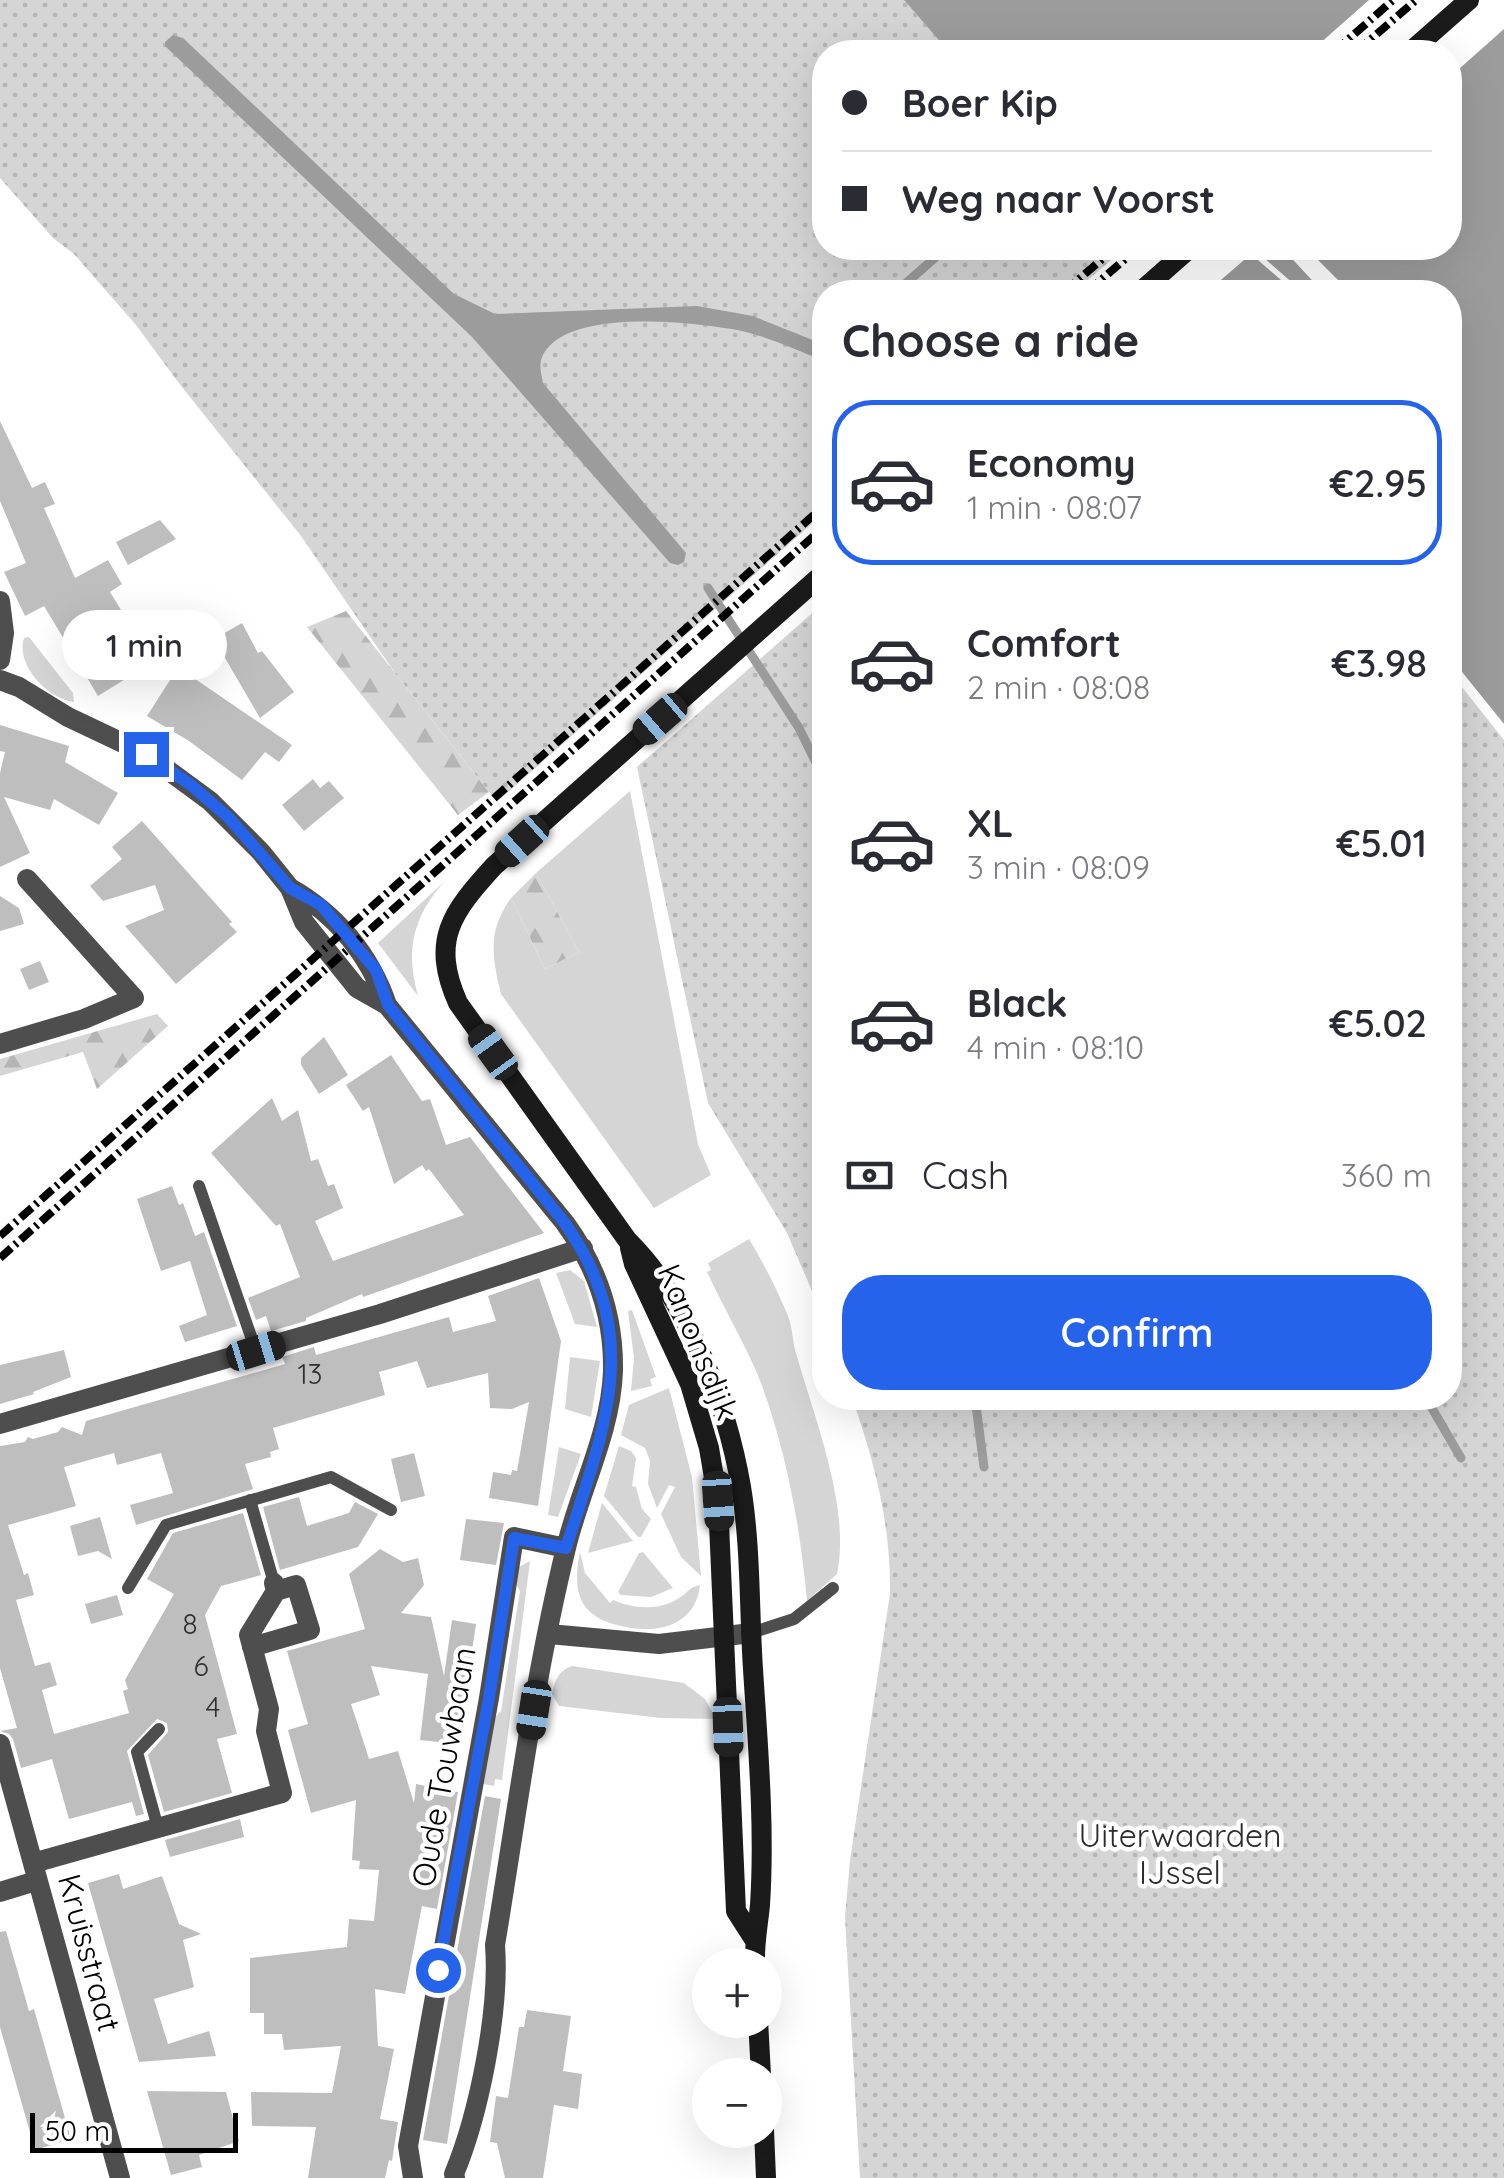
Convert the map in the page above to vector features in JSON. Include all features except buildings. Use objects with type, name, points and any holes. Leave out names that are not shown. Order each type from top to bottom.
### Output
[{"type":"street","points":[[1424,40],[1470,0]]},
{"type":"street","points":[[1154,280],[1176,260]]},
{"type":"street","name":"Kanonsdijk","points":[[754,1948],[760,1906],[758,1748],[741,1487],[726,1428],[709,1377],[658,1273],[628,1242],[472,1022],[450,984],[445,966],[447,930],[468,894],[494,866],[812,584]]},
{"type":"street","points":[[0,601],[4,633],[0,660]]},
{"type":"street","points":[[0,680],[132,746],[191,785],[229,818],[290,888],[321,905],[376,970],[388,1005],[583,1248],[604,1298],[612,1339],[613,1374],[599,1442],[566,1548],[494,1945],[498,1977],[488,2044],[466,2146],[452,2177]]},
{"type":"street","points":[[0,1044],[84,1020],[134,998],[27,879]]},
{"type":"street","name":"Kanonsdijk","points":[[628,1242],[634,1264],[690,1384],[710,1448],[718,1501],[726,1637],[736,1912],[754,1939]]},
{"type":"street","points":[[0,1424],[256,1351],[583,1248]]},
{"type":"street","name":"Oude Touwbaan","points":[[413,2178],[408,2146],[514,1538],[566,1548]]},
{"type":"street","points":[[0,1892],[34,1872],[158,1828],[282,1793],[266,1731],[268,1709],[248,1635],[275,1587],[296,1585],[310,1630],[252,1647]]},
{"type":"street","points":[[549,1634],[659,1644],[751,1633]]},
{"type":"street","name":"Kruisstraat","points":[[0,1744],[120,2178]]},
{"type":"street","points":[[765,2148],[766,2178]]},
{"type":"lane","points":[[199,1186],[256,1351]]},
{"type":"lane","points":[[128,1588],[166,1525],[250,1500],[331,1477],[391,1510]]},
{"type":"lane","points":[[250,1500],[275,1587]]},
{"type":"lane","points":[[751,1633],[794,1619],[834,1588]]},
{"type":"lane","points":[[158,1828],[138,1752],[159,1729]]},
{"type":"green space","points":[[0,0],[904,0],[939,40],[812,40],[812,260],[1111,260],[1088,280],[812,280],[812,523],[497,802],[395,673],[301,536],[136,325],[0,178]]},
{"type":"green space","points":[[346,611],[489,792],[458,815],[307,627]]},
{"type":"green space","points":[[812,613],[812,1291],[787,1233],[708,1103],[637,767]]},
{"type":"green space","points":[[29,637],[73,693],[74,702],[44,688],[29,669],[22,648],[24,638]]},
{"type":"green space","name":"Uiterwaarden IJssel","points":[[1462,687],[1504,740],[1504,2178],[860,2178],[845,1917],[890,1594],[888,1543],[868,1446],[856,1410],[1462,1410]]},
{"type":"green space","points":[[630,791],[698,1144],[711,1175],[654,1208],[501,994],[494,956],[498,922],[511,898],[545,969],[579,952],[536,873]]},
{"type":"green space","points":[[536,873],[579,952],[545,969],[511,898]]},
{"type":"green space","points":[[445,881],[425,907],[415,935],[412,964],[418,996],[378,943]]},
{"type":"green space","points":[[157,1014],[168,1026],[97,1089],[83,1052],[0,1076],[0,1059]]},
{"type":"green space","points":[[749,1239],[790,1321],[821,1434],[839,1521],[837,1574],[807,1601],[801,1545],[778,1436],[755,1369],[707,1272],[711,1270],[708,1263]]},
{"type":"green space","points":[[570,1270],[584,1281],[597,1327],[575,1324],[556,1273]]},
{"type":"green space","points":[[632,1310],[656,1377],[650,1379],[652,1386],[631,1391],[634,1358],[628,1311]]},
{"type":"green space","points":[[570,1357],[600,1361],[591,1417],[565,1409]]},
{"type":"green space","points":[[669,1388],[692,1477],[701,1576],[681,1557],[661,1514],[675,1487],[669,1485],[657,1508],[648,1484],[650,1461],[645,1448],[621,1435],[629,1405]]},
{"type":"green space","points":[[619,1446],[636,1458],[632,1486],[651,1519],[641,1537],[604,1496]]},
{"type":"green space","points":[[559,1447],[581,1454],[558,1517],[548,1515]]},
{"type":"green space","points":[[602,1503],[633,1541],[588,1553]]},
{"type":"green space","points":[[580,1552],[585,1573],[610,1603],[613,1600],[655,1607],[700,1585],[697,1598],[685,1616],[655,1629],[631,1628],[602,1620],[584,1605],[579,1595]]},
{"type":"green space","points":[[643,1552],[673,1588],[651,1597],[621,1595],[618,1592]]},
{"type":"green space","points":[[530,1561],[502,1780],[495,1779],[494,1786],[478,1783],[489,1724],[501,1711],[520,1591],[515,1582],[517,1568]]},
{"type":"green space","points":[[572,1666],[684,1683],[705,1699],[716,1719],[661,1718],[559,1706],[552,1694],[554,1684],[560,1673]]},
{"type":"shaded area","points":[[904,0],[1504,0],[1504,724],[1462,672],[1462,280],[1338,280],[1318,260],[1462,260],[1462,40],[939,40]]},
{"type":"shaded area","points":[[173,35],[183,38],[454,294],[495,314],[697,306],[753,316],[812,340],[812,356],[737,330],[634,322],[579,329],[558,339],[544,353],[543,383],[686,553],[684,562],[670,563],[472,337],[165,42]]},
{"type":"shaded area","points":[[1146,260],[1293,260],[1312,280],[1164,280]]},
{"type":"pier","points":[[1369,0],[1504,0],[1504,29],[1462,66],[1462,40],[1324,40]]},
{"type":"pier","points":[[1140,260],[1244,260],[1221,280],[1158,280]]},
{"type":"pier","points":[[1258,260],[1266,260],[1289,280],[1281,280]]},
{"type":"waterway","points":[[910,280],[932,260]]},
{"type":"waterway","points":[[708,588],[799,728],[812,754]]},
{"type":"waterway","points":[[977,1410],[984,1467]]},
{"type":"waterway","points":[[1433,1410],[1461,1458]]},
{"type":"railway","points":[[1348,40],[1393,0]]},
{"type":"railway","points":[[1370,40],[1416,0]]},
{"type":"railway","points":[[1078,280],[1101,260]]},
{"type":"railway","points":[[1101,280],[1124,260]]},
{"type":"railway","points":[[0,1236],[812,517]]},
{"type":"railway","points":[[0,1258],[812,538]]},
{"type":"route","points":[[146,754],[229,818],[290,888],[321,905],[376,970],[388,1005],[583,1248],[604,1298],[612,1339],[610,1398],[566,1548],[514,1538],[489,1698],[438,1970]]}]
